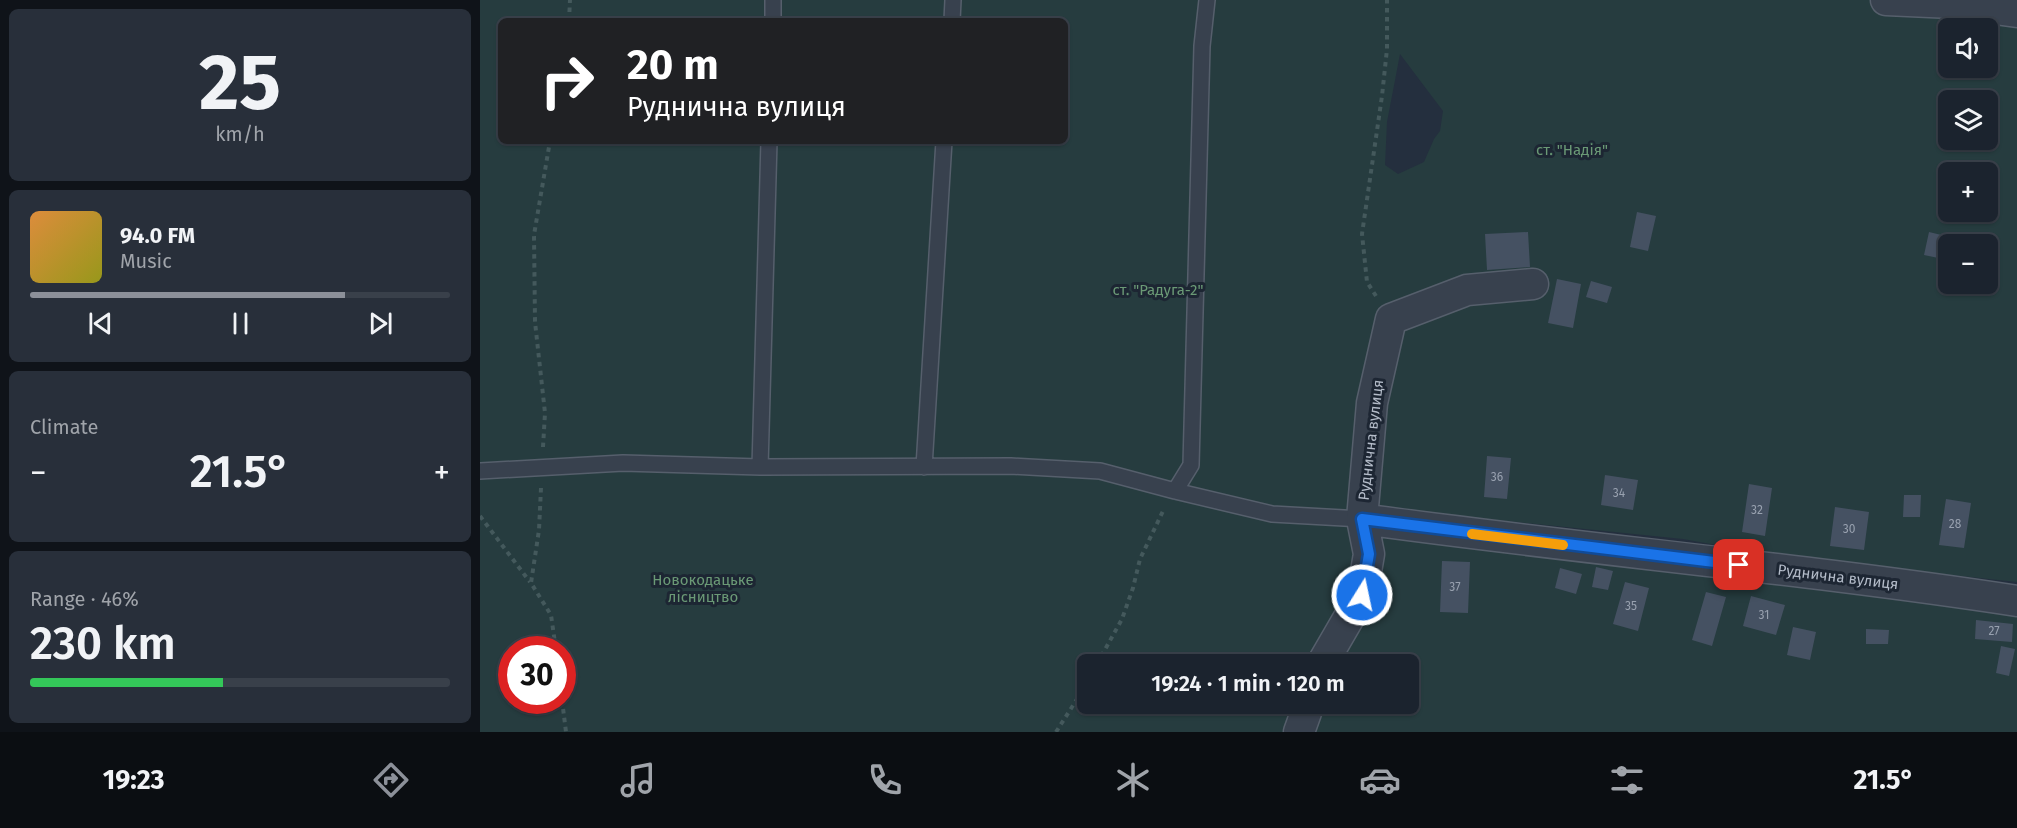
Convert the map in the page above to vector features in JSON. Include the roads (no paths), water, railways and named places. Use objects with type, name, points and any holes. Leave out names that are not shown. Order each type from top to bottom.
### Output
[{"type":"street","points":[[1886,0],[1952,3],[2017,12]]},
{"type":"street","name":"Руднична вулиця","points":[[1533,284],[1467,290],[1391,319],[1372,403],[1362,519],[1926,587],[2017,601]]},
{"type":"street","points":[[1328,654],[1362,595],[1369,554],[1362,519]]},
{"type":"street","points":[[1299,732],[1305,714]]},
{"type":"lane","points":[[773,0],[773,18]]},
{"type":"lane","points":[[952,18],[953,0]]},
{"type":"lane","points":[[1175,491],[1191,465],[1202,46],[1208,0]]},
{"type":"lane","points":[[760,467],[769,144]]},
{"type":"lane","points":[[924,467],[945,144]]},
{"type":"lane","points":[[480,471],[623,463],[760,467],[1011,466],[1100,471],[1272,514],[1362,519]]},
{"type":"park label","name":"ст. \"Надія\"","points":[[1572,150]]},
{"type":"park label","name":"ст. \"Радуга-2\"","points":[[1158,290]]},
{"type":"park label","name":"Новокодацьке лісництво","points":[[703,588]]}]
